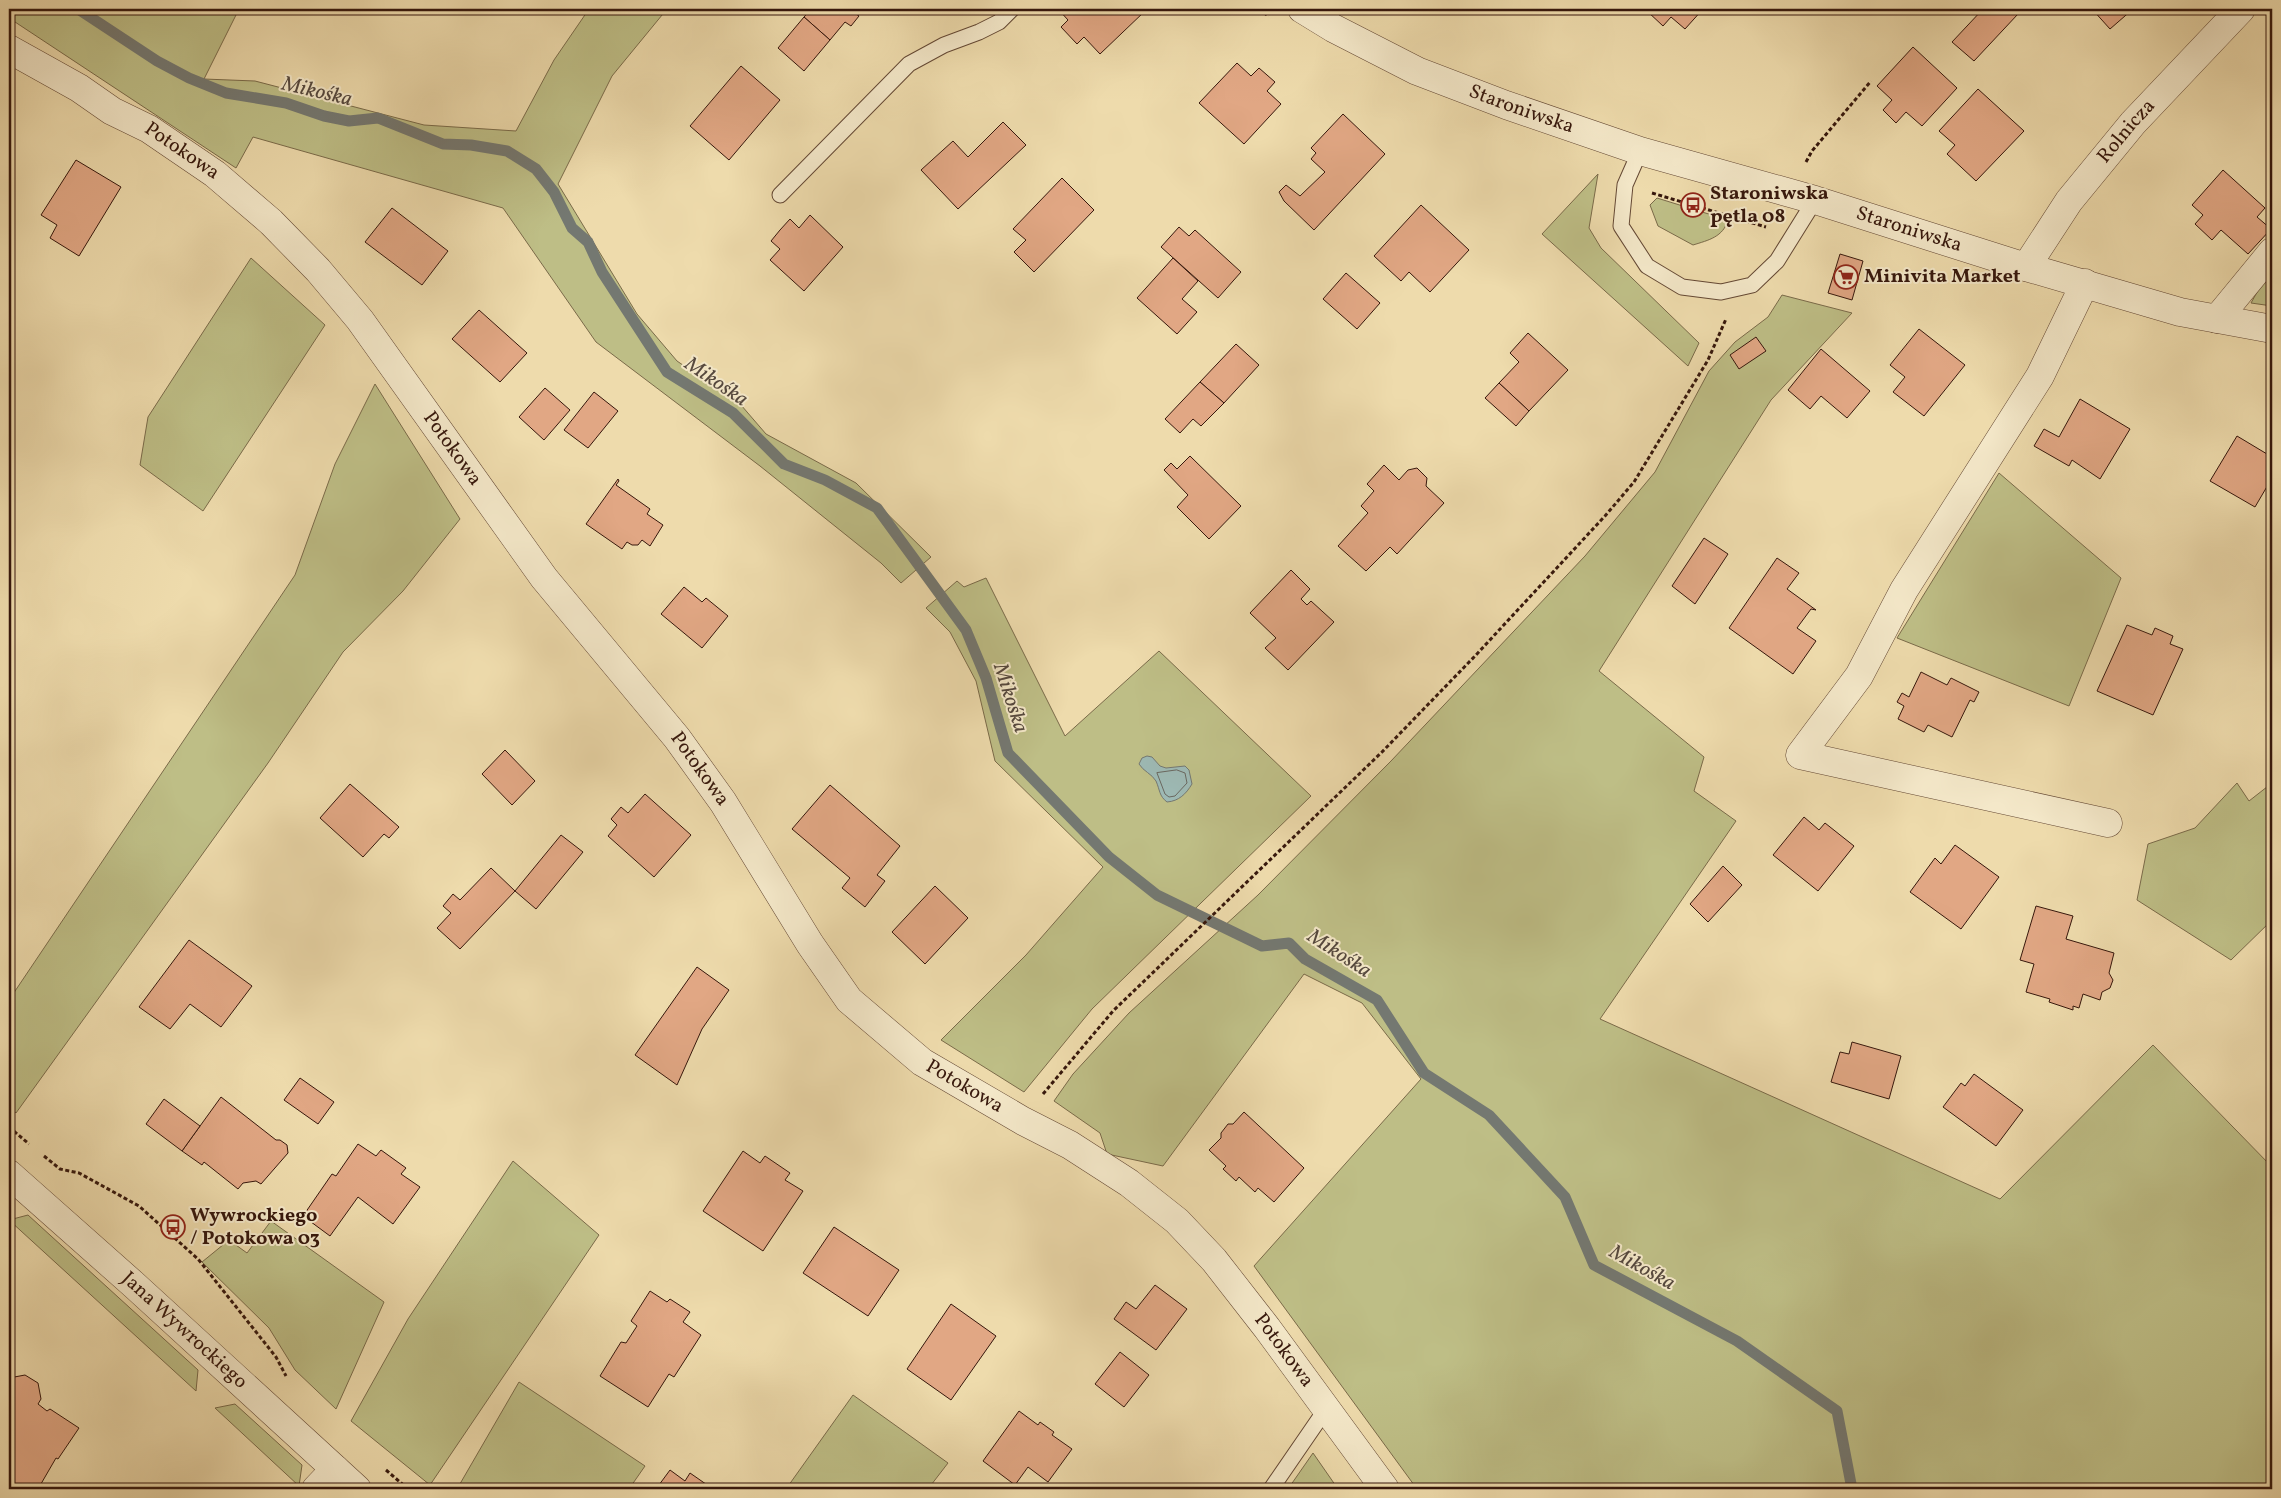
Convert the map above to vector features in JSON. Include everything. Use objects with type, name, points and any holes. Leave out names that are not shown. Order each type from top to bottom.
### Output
[{"type":"street","name":"Staroniwska","points":[[1302,9],[1334,28],[1417,71],[1506,105],[1640,151],[1815,200],[2026,267],[2180,312],[2272,329]]},
{"type":"street","name":"Rolnicza","points":[[2026,267],[2069,201],[2133,123],[2241,9]]},
{"type":"street","name":"Potokowa","points":[[9,49],[79,88],[112,111],[149,129],[215,174],[271,222],[318,270],[360,320],[544,578],[678,738],[723,802],[810,944],[850,1000],[922,1062],[1023,1121],[1070,1145],[1129,1183],[1178,1221],[1214,1260],[1267,1328],[1385,1489]]},
{"type":"street","points":[[2218,319],[2272,252]]},
{"type":"street","points":[[2085,283],[2040,376],[1904,590],[1859,676],[1800,755],[2108,823]]},
{"type":"street","name":"Jana Wywrockiego","points":[[12,1182],[134,1284],[357,1489]]},
{"type":"street","points":[[316,1489],[334,1469]]},
{"type":"lane","points":[[780,195],[909,64],[944,45],[998,22],[1012,9]]},
{"type":"lane","points":[[1640,151],[1625,185],[1620,226],[1647,266],[1682,287],[1721,292],[1752,285],[1777,261],[1815,200]]},
{"type":"lane","points":[[1271,1489],[1326,1409]]},
{"type":"path","points":[[1802,168],[1812,151],[1871,81]]},
{"type":"path","points":[[1043,1095],[1112,1011],[1382,752],[1605,516],[1634,482],[1708,360]]},
{"type":"path","points":[[9,1127],[30,1145]]},
{"type":"path","points":[[37,1151],[60,1169],[79,1173],[139,1206],[198,1259],[276,1357],[289,1382]]},
{"type":"path","points":[[378,1463],[408,1489]]},
{"type":"green space","points":[[9,9],[239,9],[204,79],[255,81],[424,125],[516,131],[554,60],[589,9],[667,9],[612,76],[558,184],[637,314],[677,361],[741,405],[766,434],[856,483],[931,557],[901,583],[881,563],[760,466],[596,342],[503,208],[253,137],[236,168],[9,18]]},
{"type":"green space","points":[[1598,174],[1589,228],[1601,248],[1699,343],[1688,366],[1542,234]]},
{"type":"green space","points":[[1657,198],[1728,220],[1726,226],[1719,234],[1693,245],[1658,226],[1650,205]]},
{"type":"green space","points":[[251,258],[325,325],[203,511],[140,465],[148,417]]},
{"type":"green space","points":[[2272,267],[2272,306],[2251,303],[2270,269]]},
{"type":"green space","points":[[1782,295],[1852,313],[1771,400],[1599,671],[1704,757],[1694,791],[1736,821],[1600,1019],[2000,1199],[2153,1045],[2272,1167],[2272,1489],[1417,1489],[1254,1266],[1421,1079],[1362,1003],[1304,974],[1163,1166],[1107,1154],[1100,1133],[1054,1101],[1073,1074],[1129,1013],[1258,895],[1391,761],[1585,556],[1655,472],[1709,371],[1735,342],[1768,317]]},
{"type":"green space","points":[[375,384],[460,519],[403,591],[343,652],[268,763],[16,1113],[9,1107],[9,1000],[295,575],[335,464]]},
{"type":"green space","points":[[1999,473],[2121,578],[2069,706],[1897,638]]},
{"type":"green space","points":[[986,578],[1065,736],[1159,651],[1311,796],[1092,1009],[1024,1092],[941,1040],[1026,955],[1103,867],[995,761],[976,681],[950,632],[926,608],[957,581],[964,587]]},
{"type":"green space","points":[[2237,783],[2249,801],[2272,783],[2272,920],[2231,960],[2137,900],[2148,844],[2195,828]]},
{"type":"green space","points":[[513,1161],[599,1235],[430,1485],[351,1421],[408,1319]]},
{"type":"green space","points":[[28,1215],[198,1370],[196,1391],[9,1220]]},
{"type":"green space","points":[[271,1221],[384,1302],[336,1409],[295,1370],[269,1328],[202,1262],[229,1240],[247,1253]]},
{"type":"green space","points":[[519,1382],[645,1466],[629,1489],[457,1489]]},
{"type":"green space","points":[[853,1395],[948,1463],[928,1489],[786,1489]]},
{"type":"green space","points":[[235,1404],[302,1465],[299,1486],[215,1408]]},
{"type":"green space","points":[[1313,1453],[1338,1489],[1288,1489]]},
{"type":"water","points":[[1152,757],[1160,766],[1166,768],[1185,766],[1189,770],[1192,784],[1185,794],[1179,799],[1167,802],[1164,800],[1156,781],[1139,764],[1142,758]]},
{"type":"building","points":[[811,9],[856,9],[853,12],[859,16],[851,26],[845,22],[830,40],[804,17]]},
{"type":"building","points":[[1058,9],[1143,9],[1145,11],[1100,54],[1084,37],[1077,44],[1061,27],[1068,20]]},
{"type":"building","points":[[1649,9],[1703,9],[1685,29],[1671,17],[1663,26],[1647,11]]},
{"type":"building","points":[[1983,9],[2012,9],[2018,14],[1974,61],[1952,42]]},
{"type":"building","points":[[2092,9],[2133,9],[2110,29]]},
{"type":"building","points":[[804,17],[830,40],[804,71],[778,48]]},
{"type":"building","points":[[1913,47],[1957,88],[1922,126],[1906,112],[1896,123],[1883,110],[1892,100],[1877,86]]},
{"type":"building","points":[[1237,63],[1251,76],[1259,68],[1275,82],[1267,91],[1281,104],[1244,144],[1199,103]]},
{"type":"building","points":[[741,66],[780,100],[729,160],[690,126]]},
{"type":"building","points":[[1978,89],[2024,131],[1976,181],[1947,154],[1955,145],[1939,131]]},
{"type":"building","points":[[1343,114],[1385,154],[1314,230],[1284,201],[1279,192],[1286,185],[1300,196],[1325,172],[1311,159],[1316,153],[1311,148]]},
{"type":"building","points":[[1003,122],[1026,145],[958,209],[921,170],[953,141],[968,157]]},
{"type":"building","points":[[76,160],[121,187],[79,256],[50,238],[57,225],[41,215]]},
{"type":"building","points":[[2223,170],[2265,208],[2257,217],[2271,229],[2248,254],[2221,230],[2212,240],[2195,224],[2203,215],[2192,205]]},
{"type":"building","points":[[1062,178],[1094,210],[1034,272],[1014,252],[1026,240],[1013,229]]},
{"type":"building","points":[[1421,205],[1469,250],[1430,292],[1409,272],[1401,281],[1374,256]]},
{"type":"building","points":[[392,208],[448,251],[422,285],[365,242]]},
{"type":"building","points":[[810,215],[843,247],[804,291],[770,260],[780,249],[771,241],[790,219],[799,228]]},
{"type":"building","points":[[1179,227],[1189,236],[1195,230],[1241,272],[1218,298],[1161,247]]},
{"type":"building","name":"Minivita Market","points":[[1840,254],[1863,261],[1852,300],[1828,293]]},
{"type":"building","points":[[1173,258],[1198,281],[1182,299],[1197,312],[1177,334],[1137,298]]},
{"type":"building","points":[[1346,273],[1380,303],[1357,329],[1323,299]]},
{"type":"building","points":[[479,310],[527,353],[500,382],[452,339]]},
{"type":"building","points":[[1919,329],[1965,365],[1924,416],[1893,392],[1905,377],[1890,365]]},
{"type":"building","points":[[1528,333],[1568,370],[1529,411],[1499,383],[1519,362],[1510,353]]},
{"type":"building","points":[[1756,337],[1766,351],[1739,369],[1730,355]]},
{"type":"building","points":[[1236,344],[1259,365],[1224,403],[1200,382]]},
{"type":"building","points":[[1821,349],[1870,391],[1847,418],[1821,396],[1810,409],[1788,390]]},
{"type":"building","points":[[1200,382],[1224,403],[1201,426],[1193,419],[1180,433],[1165,419]]},
{"type":"building","points":[[1499,383],[1529,411],[1516,426],[1485,398]]},
{"type":"building","points":[[545,388],[570,410],[544,440],[519,417]]},
{"type":"building","points":[[594,392],[618,411],[588,448],[564,430]]},
{"type":"building","points":[[2080,399],[2130,429],[2100,479],[2072,460],[2069,466],[2034,446],[2044,429],[2059,437]]},
{"type":"building","points":[[2237,436],[2272,457],[2272,478],[2255,507],[2210,481]]},
{"type":"building","points":[[1190,456],[1241,506],[1209,539],[1177,507],[1188,495],[1164,470],[1171,463],[1177,469]]},
{"type":"building","points":[[1384,465],[1399,480],[1408,470],[1417,468],[1427,478],[1426,486],[1444,503],[1397,554],[1390,547],[1366,571],[1338,546],[1368,513],[1361,506],[1374,491],[1367,484]]},
{"type":"building","points":[[618,479],[619,481],[616,485],[650,509],[647,514],[663,525],[650,546],[642,540],[638,545],[632,545],[627,542],[622,549],[586,524]]},
{"type":"building","points":[[1704,538],[1728,554],[1695,604],[1672,586]]},
{"type":"building","points":[[1777,558],[1799,573],[1787,589],[1816,610],[1811,609],[1797,628],[1816,641],[1793,674],[1729,628]]},
{"type":"building","points":[[1291,570],[1310,589],[1301,599],[1307,605],[1311,601],[1334,622],[1288,670],[1265,648],[1276,638],[1250,613]]},
{"type":"building","points":[[684,587],[702,602],[706,598],[728,616],[702,648],[661,614]]},
{"type":"building","points":[[2127,625],[2152,635],[2155,628],[2173,636],[2170,644],[2183,649],[2153,715],[2097,691]]},
{"type":"building","points":[[1921,672],[1947,685],[1951,678],[1979,692],[1974,702],[1970,700],[1952,737],[1928,725],[1924,732],[1898,719],[1904,706],[1897,702],[1902,693],[1909,697]]},
{"type":"building","points":[[505,750],[535,781],[512,805],[482,774]]},
{"type":"building","points":[[350,784],[399,827],[389,838],[384,834],[363,857],[320,818]]},
{"type":"building","points":[[830,785],[900,846],[877,875],[885,881],[865,907],[842,888],[850,878],[792,829]]},
{"type":"building","points":[[645,794],[691,835],[654,877],[608,836],[617,825],[611,819],[621,807],[628,813]]},
{"type":"building","points":[[1804,817],[1819,830],[1825,823],[1854,846],[1818,891],[1773,855]]},
{"type":"building","points":[[561,835],[583,852],[536,909],[515,891]]},
{"type":"building","points":[[1955,845],[1999,877],[1961,929],[1910,892],[1935,858],[1941,864]]},
{"type":"building","points":[[1723,866],[1742,885],[1708,922],[1690,904]]},
{"type":"building","points":[[491,868],[515,891],[460,949],[437,928],[451,913],[443,906],[453,894],[460,900]]},
{"type":"building","points":[[935,886],[968,918],[925,964],[892,932]]},
{"type":"building","points":[[2036,906],[2073,916],[2066,939],[2114,953],[2109,973],[2113,980],[2110,988],[2102,992],[2100,1000],[2083,994],[2079,1008],[2073,1006],[2073,1010],[2049,1002],[2050,999],[2026,992],[2034,964],[2020,960]]},
{"type":"building","points":[[189,940],[252,986],[221,1027],[190,1004],[170,1029],[139,1007]]},
{"type":"building","points":[[697,967],[729,990],[702,1029],[677,1085],[635,1055]]},
{"type":"building","points":[[1852,1042],[1901,1056],[1889,1099],[1831,1082],[1840,1052],[1849,1054]]},
{"type":"building","points":[[1974,1074],[2023,1110],[1996,1146],[1943,1107],[1961,1083],[1965,1086]]},
{"type":"building","points":[[300,1078],[334,1102],[318,1124],[284,1100]]},
{"type":"building","points":[[221,1097],[276,1140],[280,1140],[287,1145],[288,1153],[261,1184],[256,1181],[243,1183],[238,1189],[204,1162],[202,1165],[182,1151]]},
{"type":"building","points":[[164,1099],[200,1126],[182,1151],[146,1124]]},
{"type":"building","points":[[1244,1112],[1304,1168],[1274,1202],[1258,1188],[1255,1192],[1239,1177],[1236,1181],[1223,1169],[1226,1166],[1209,1150],[1221,1138],[1221,1133],[1228,1124],[1233,1124]]},
{"type":"building","points":[[358,1144],[376,1156],[381,1150],[406,1168],[401,1174],[420,1187],[393,1224],[358,1197],[330,1236],[303,1216],[332,1174],[336,1176]]},
{"type":"building","points":[[743,1151],[760,1163],[765,1156],[790,1173],[785,1180],[803,1191],[763,1251],[703,1211]]},
{"type":"building","points":[[834,1227],[899,1270],[868,1316],[803,1273]]},
{"type":"building","points":[[1155,1285],[1187,1309],[1156,1350],[1114,1319],[1126,1302],[1136,1309]]},
{"type":"building","points":[[650,1291],[667,1302],[670,1299],[690,1312],[683,1322],[701,1335],[674,1377],[669,1374],[648,1407],[600,1376],[621,1342],[626,1343],[637,1326],[631,1321]]},
{"type":"building","points":[[951,1304],[996,1336],[951,1400],[907,1369]]},
{"type":"building","points":[[1120,1352],[1149,1375],[1124,1407],[1095,1384]]},
{"type":"building","points":[[25,1375],[38,1383],[41,1399],[38,1404],[47,1411],[50,1409],[79,1428],[58,1459],[56,1458],[38,1489],[9,1489],[9,1378]]},
{"type":"building","points":[[1019,1411],[1038,1425],[1040,1422],[1054,1432],[1052,1435],[1072,1449],[1048,1482],[1028,1467],[1015,1485],[983,1461]]},
{"type":"building","points":[[670,1470],[685,1481],[690,1473],[713,1489],[656,1489]]},
{"type":"waterway","name":"Mikośka","points":[[78,9],[157,61],[189,78],[226,93],[286,103],[324,116],[349,121],[378,118],[443,144],[471,145],[507,151],[536,169],[554,192],[572,228],[588,242],[602,272],[667,372],[733,413],[784,464],[825,480],[877,508],[966,630],[986,678],[1008,753],[1109,857],[1157,895],[1262,946],[1289,943],[1305,959],[1377,1000],[1424,1073],[1489,1115],[1565,1197],[1594,1265],[1737,1341],[1837,1411],[1852,1489]]},
{"type":"place","name":"Staroniwska pętla 08","points":[[1693,205]]},
{"type":"place","name":"Minivita Market","points":[[1846,277]]},
{"type":"place","name":"Wywrockiego / Potokowa 03","points":[[173,1227]]}]
